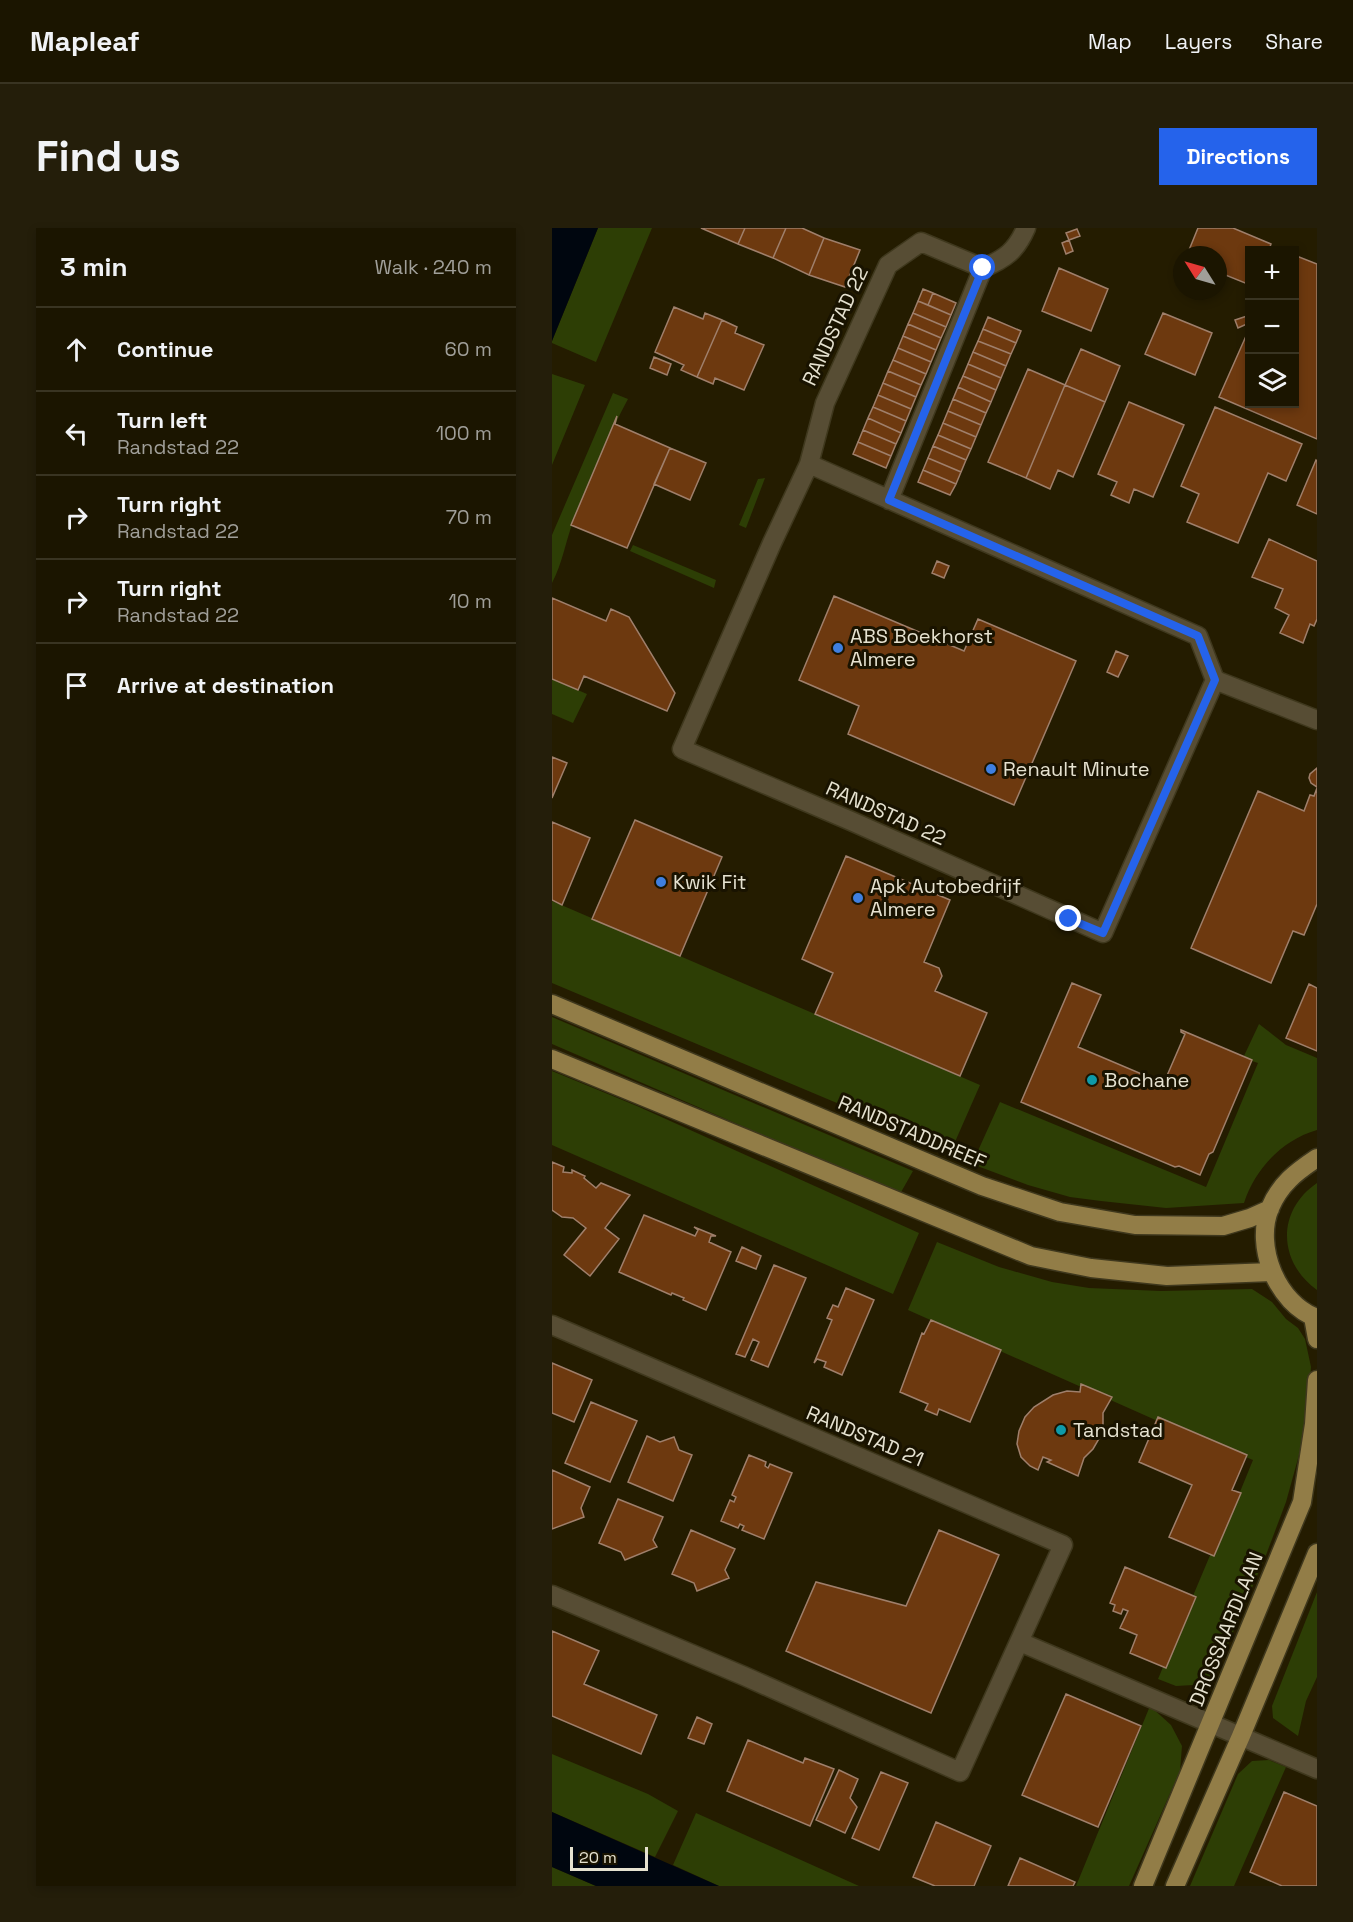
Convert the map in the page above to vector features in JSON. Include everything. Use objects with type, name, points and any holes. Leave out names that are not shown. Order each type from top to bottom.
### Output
[{"type":"main road","name":"RANDSTADDREEF","points":[[552,1004],[982,1186],[1060,1212],[1135,1225],[1223,1226],[1270,1209]]},
{"type":"main road","points":[[552,1059],[1031,1256],[1091,1268],[1167,1276],[1272,1272]]},
{"type":"main road","points":[[1317,1158],[1291,1175],[1270,1209],[1265,1237],[1267,1258],[1272,1272],[1284,1293],[1302,1310],[1315,1317],[1317,1339]]},
{"type":"main road","name":"DROSSAARDLAAN","points":[[1143,1886],[1302,1502],[1314,1424],[1317,1380]]},
{"type":"main road","points":[[1175,1886],[1241,1736],[1317,1553]]},
{"type":"street","points":[[889,500],[983,268],[1004,259],[1021,240],[1026,228]]},
{"type":"street","name":"RANDSTAD 22","points":[[983,268],[921,242],[888,265],[825,402],[809,464],[682,749],[1103,933],[1215,680]]},
{"type":"street","points":[[809,464],[1198,636],[1215,680],[1317,720]]},
{"type":"street","name":"RANDSTAD 21","points":[[552,1325],[1063,1545],[960,1772],[744,1676],[552,1595]]},
{"type":"street","points":[[1020,1642],[1317,1769]]},
{"type":"green space","points":[[598,228],[652,228],[596,362],[552,343],[552,341]]},
{"type":"green space","points":[[552,374],[585,385],[552,465]]},
{"type":"green space","points":[[613,393],[628,399],[573,522],[552,583],[552,535]]},
{"type":"green space","points":[[765,478],[746,528],[739,525],[758,479]]},
{"type":"green space","points":[[633,545],[716,580],[714,588],[630,551]]},
{"type":"green space","points":[[552,679],[587,694],[573,723],[552,714]]},
{"type":"green space","points":[[552,901],[980,1085],[951,1151],[552,983]]},
{"type":"green space","points":[[552,1017],[913,1171],[900,1194],[552,1044]]},
{"type":"green space","points":[[1259,1024],[1286,1045],[1317,1058],[1317,1130],[1292,1141],[1272,1158],[1255,1179],[1244,1203],[1166,1208],[1070,1197],[1028,1185],[972,1164],[1000,1102],[1206,1187],[1258,1063],[1243,1058]]},
{"type":"green space","points":[[552,1071],[637,1106],[919,1233],[893,1294],[552,1145]]},
{"type":"green space","points":[[1317,1183],[1317,1290],[1304,1279],[1295,1265],[1289,1251],[1287,1236],[1294,1208],[1304,1194]]},
{"type":"green space","points":[[937,1242],[999,1267],[1052,1282],[1089,1288],[1161,1291],[1252,1289],[1272,1302],[1286,1319],[1298,1328],[1305,1339],[1311,1367],[1307,1426],[1286,1502],[1211,1684],[1176,1686],[1158,1679],[1211,1553],[1215,1553],[1253,1460],[1160,1422],[908,1310]]},
{"type":"green space","points":[[1317,1592],[1317,1677],[1306,1701],[1298,1736],[1273,1718],[1272,1706]]},
{"type":"green space","points":[[1150,1706],[1171,1725],[1182,1746],[1180,1771],[1129,1886],[1076,1886]]},
{"type":"green space","points":[[552,1754],[648,1794],[678,1811],[655,1857],[552,1812]]},
{"type":"green space","points":[[1269,1760],[1286,1767],[1234,1886],[1190,1886],[1238,1774],[1252,1761]]},
{"type":"green space","points":[[696,1813],[859,1886],[719,1886],[673,1865]]},
{"type":"green space","points":[[552,1867],[596,1886],[552,1886]]},
{"type":"shaded area","points":[[552,228],[598,228],[552,341]]},
{"type":"shaded area","points":[[552,1812],[719,1886],[596,1886],[552,1867]]},
{"type":"building","points":[[701,228],[745,228],[738,244]]},
{"type":"building","points":[[745,228],[786,228],[773,258],[738,244]]},
{"type":"building","points":[[786,228],[802,228],[824,238],[809,275],[773,258]]},
{"type":"building","points":[[1198,228],[1233,228],[1271,244],[1270,246],[1245,246],[1245,283],[1227,276],[1227,246],[1191,246]]},
{"type":"building","points":[[1077,229],[1080,236],[1069,240],[1066,233]]},
{"type":"building","points":[[824,238],[860,250],[845,287],[809,275]]},
{"type":"building","points":[[1069,240],[1073,251],[1066,254],[1062,243]]},
{"type":"building","points":[[1299,257],[1317,264],[1317,439],[1219,397],[1245,338],[1245,408],[1299,408]]},
{"type":"building","points":[[1059,268],[1108,289],[1091,331],[1042,311]]},
{"type":"building","points":[[923,289],[933,293],[928,305],[918,301]]},
{"type":"building","points":[[933,293],[956,303],[951,315],[928,305]]},
{"type":"building","points":[[918,301],[951,315],[946,327],[913,313]]},
{"type":"building","points":[[674,307],[703,319],[705,313],[722,320],[697,377],[681,370],[684,365],[655,352]]},
{"type":"building","points":[[913,313],[946,327],[941,338],[908,324]]},
{"type":"building","points":[[1163,313],[1212,333],[1195,375],[1145,354]]},
{"type":"building","points":[[988,317],[1021,331],[1016,343],[983,329]]},
{"type":"building","points":[[1245,317],[1245,325],[1238,328],[1235,320]]},
{"type":"building","points":[[722,320],[737,327],[735,333],[764,345],[744,390],[715,378],[713,384],[697,377]]},
{"type":"building","points":[[908,324],[941,338],[936,350],[903,336]]},
{"type":"building","points":[[983,329],[1016,343],[1011,354],[978,341]]},
{"type":"building","points":[[903,336],[936,350],[931,362],[898,348]]},
{"type":"building","points":[[978,341],[1011,354],[1006,366],[973,352]]},
{"type":"building","points":[[898,348],[931,362],[926,374],[893,360]]},
{"type":"building","points":[[1081,349],[1120,366],[1105,402],[1065,385]]},
{"type":"building","points":[[973,352],[1006,366],[1001,378],[968,364]]},
{"type":"building","points":[[654,357],[671,364],[667,375],[650,368]]},
{"type":"building","points":[[893,360],[926,374],[921,385],[888,371]]},
{"type":"building","points":[[968,364],[1001,378],[996,390],[963,376]]},
{"type":"building","points":[[1028,369],[1065,385],[1026,478],[988,462]]},
{"type":"building","points":[[888,371],[921,385],[916,397],[883,383]]},
{"type":"building","points":[[963,376],[996,390],[991,402],[958,387]]},
{"type":"building","points":[[883,383],[916,397],[911,409],[878,395]]},
{"type":"building","points":[[1065,385],[1105,402],[1073,477],[1058,470],[1050,489],[1026,478]]},
{"type":"building","points":[[958,387],[991,402],[986,413],[953,399]]},
{"type":"building","points":[[878,395],[911,409],[906,421],[873,407]]},
{"type":"building","points":[[953,399],[986,413],[981,425],[948,411]]},
{"type":"building","points":[[1129,402],[1184,425],[1153,497],[1134,489],[1129,503],[1111,495],[1117,482],[1098,474]]},
{"type":"building","points":[[873,407],[906,421],[901,433],[868,418]]},
{"type":"building","points":[[1215,407],[1302,444],[1286,481],[1268,473],[1238,543],[1187,522],[1199,494],[1181,486]]},
{"type":"building","points":[[948,411],[981,425],[976,437],[943,423]]},
{"type":"building","points":[[617,416],[615,424],[670,448],[627,548],[571,525]]},
{"type":"building","points":[[868,418],[901,433],[896,444],[863,430]]},
{"type":"building","points":[[943,423],[976,437],[971,449],[938,435]]},
{"type":"building","points":[[863,430],[896,444],[891,456],[858,442]]},
{"type":"building","points":[[938,435],[971,449],[966,460],[933,446]]},
{"type":"building","points":[[858,442],[891,456],[886,468],[853,454]]},
{"type":"building","points":[[933,446],[966,460],[961,472],[928,458]]},
{"type":"building","points":[[670,448],[706,463],[690,500],[654,484]]},
{"type":"building","points":[[928,458],[961,472],[956,484],[923,470]]},
{"type":"building","points":[[1317,461],[1317,514],[1297,505]]},
{"type":"building","points":[[923,470],[956,484],[950,495],[918,482]]},
{"type":"building","points":[[1269,539],[1317,561],[1317,619],[1314,626],[1310,624],[1303,643],[1280,633],[1289,615],[1275,608],[1283,589],[1252,577]]},
{"type":"building","points":[[937,561],[949,566],[944,578],[932,573]]},
{"type":"building","points":[[834,596],[964,651],[978,619],[1076,661],[1014,805],[848,734],[859,706],[799,680]]},
{"type":"building","points":[[552,598],[606,621],[611,609],[629,617],[675,693],[667,711],[584,676],[578,690],[552,679]]},
{"type":"building","points":[[1116,651],[1128,656],[1118,677],[1107,672]]},
{"type":"building","points":[[552,757],[567,763],[552,798]]},
{"type":"building","points":[[1317,768],[1317,787],[1311,783],[1309,778]]},
{"type":"building","points":[[1317,788],[1317,904],[1304,935],[1293,931],[1271,983],[1191,948],[1258,791],[1304,811],[1310,795],[1314,796]]},
{"type":"building","points":[[635,820],[722,857],[680,956],[592,919]]},
{"type":"building","points":[[552,822],[590,838],[562,905],[552,900]]},
{"type":"building","points":[[846,856],[950,900],[924,962],[939,968],[942,976],[935,991],[987,1013],[960,1076],[815,1014],[833,973],[802,959]]},
{"type":"building","name":"Bochane","points":[[1072,983],[1101,995],[1078,1047],[1158,1081],[1166,1078],[1185,1034],[1181,1030],[1252,1060],[1213,1152],[1209,1154],[1200,1175],[1179,1166],[1175,1167],[1021,1102]]},
{"type":"building","points":[[1309,984],[1317,988],[1317,1051],[1286,1038]]},
{"type":"building","points":[[552,1162],[564,1167],[563,1172],[572,1173],[572,1170],[585,1176],[584,1178],[596,1188],[601,1183],[630,1195],[605,1228],[619,1239],[590,1276],[564,1255],[586,1228],[573,1218],[562,1217],[552,1210]]},
{"type":"building","points":[[644,1215],[695,1236],[698,1230],[694,1227],[716,1236],[711,1236],[709,1242],[731,1252],[706,1310],[683,1300],[684,1298],[672,1293],[671,1295],[619,1272]]},
{"type":"building","points":[[742,1247],[761,1256],[756,1269],[736,1261]]},
{"type":"building","points":[[774,1265],[806,1278],[768,1367],[751,1360],[759,1342],[753,1339],[745,1357],[736,1354]]},
{"type":"building","points":[[846,1288],[874,1300],[842,1375],[824,1367],[826,1362],[817,1359],[814,1363],[832,1320],[827,1318],[833,1305],[838,1307]]},
{"type":"building","points":[[931,1320],[1001,1350],[970,1422],[939,1409],[937,1415],[925,1410],[928,1404],[900,1392],[922,1333],[924,1334]]},
{"type":"building","points":[[552,1363],[592,1380],[574,1422],[552,1413]]},
{"type":"building","name":"Tandstad","points":[[1081,1384],[1112,1397],[1103,1413],[1103,1428],[1100,1437],[1084,1458],[1078,1476],[1047,1462],[1051,1460],[1043,1457],[1038,1470],[1030,1466],[1021,1457],[1017,1444],[1025,1417],[1034,1407],[1053,1395],[1067,1391],[1080,1392]]},
{"type":"building","points":[[591,1402],[637,1421],[610,1482],[565,1463]]},
{"type":"building","points":[[1158,1417],[1247,1455],[1232,1490],[1241,1493],[1214,1556],[1169,1537],[1192,1485],[1139,1462]]},
{"type":"building","points":[[647,1436],[660,1442],[674,1437],[679,1450],[692,1455],[673,1501],[628,1482]]},
{"type":"building","points":[[749,1455],[766,1462],[765,1466],[768,1468],[770,1464],[792,1473],[764,1539],[742,1530],[744,1526],[740,1524],[738,1528],[721,1521],[730,1500],[734,1502],[736,1497],[732,1495]]},
{"type":"building","points":[[552,1470],[590,1487],[581,1508],[584,1517],[552,1529]]},
{"type":"building","points":[[618,1499],[663,1517],[653,1540],[657,1547],[625,1560],[621,1552],[599,1543]]},
{"type":"building","points":[[691,1530],[735,1549],[725,1570],[729,1578],[697,1591],[694,1583],[672,1574]]},
{"type":"building","points":[[939,1530],[999,1555],[931,1713],[786,1651],[816,1582],[906,1606]]},
{"type":"building","points":[[1125,1567],[1196,1597],[1166,1668],[1130,1653],[1137,1635],[1120,1628],[1128,1611],[1123,1609],[1121,1614],[1113,1611],[1115,1605],[1110,1603]]},
{"type":"building","points":[[552,1631],[599,1651],[584,1684],[657,1715],[641,1754],[552,1716]]},
{"type":"building","points":[[1066,1694],[1141,1726],[1098,1827],[1022,1795]]},
{"type":"building","points":[[697,1717],[712,1724],[704,1744],[688,1738]]},
{"type":"building","points":[[748,1740],[803,1763],[805,1758],[834,1769],[810,1826],[727,1791]]},
{"type":"building","points":[[839,1770],[858,1779],[850,1798],[857,1807],[845,1833],[816,1820]]},
{"type":"building","points":[[881,1772],[908,1783],[879,1850],[852,1838]]},
{"type":"building","points":[[1284,1792],[1317,1806],[1317,1886],[1282,1886],[1250,1872]]},
{"type":"building","points":[[936,1822],[991,1846],[974,1886],[935,1886],[913,1877]]},
{"type":"building","points":[[1020,1858],[1075,1882],[1073,1886],[1008,1886]]},
{"type":"place","name":"ABS Boekhorst Almere","points":[[838,648]]},
{"type":"place","name":"Renault Minute","points":[[991,769]]},
{"type":"place","name":"Kwik Fit","points":[[661,882]]},
{"type":"place","name":"Apk Autobedrijf Almere","points":[[858,898]]},
{"type":"place","name":"Bochane","points":[[1092,1080]]},
{"type":"place","name":"Tandstad","points":[[1061,1430]]},
{"type":"route","points":[[983,268],[889,500],[1198,636],[1215,680],[1103,933],[1069,919]]}]
